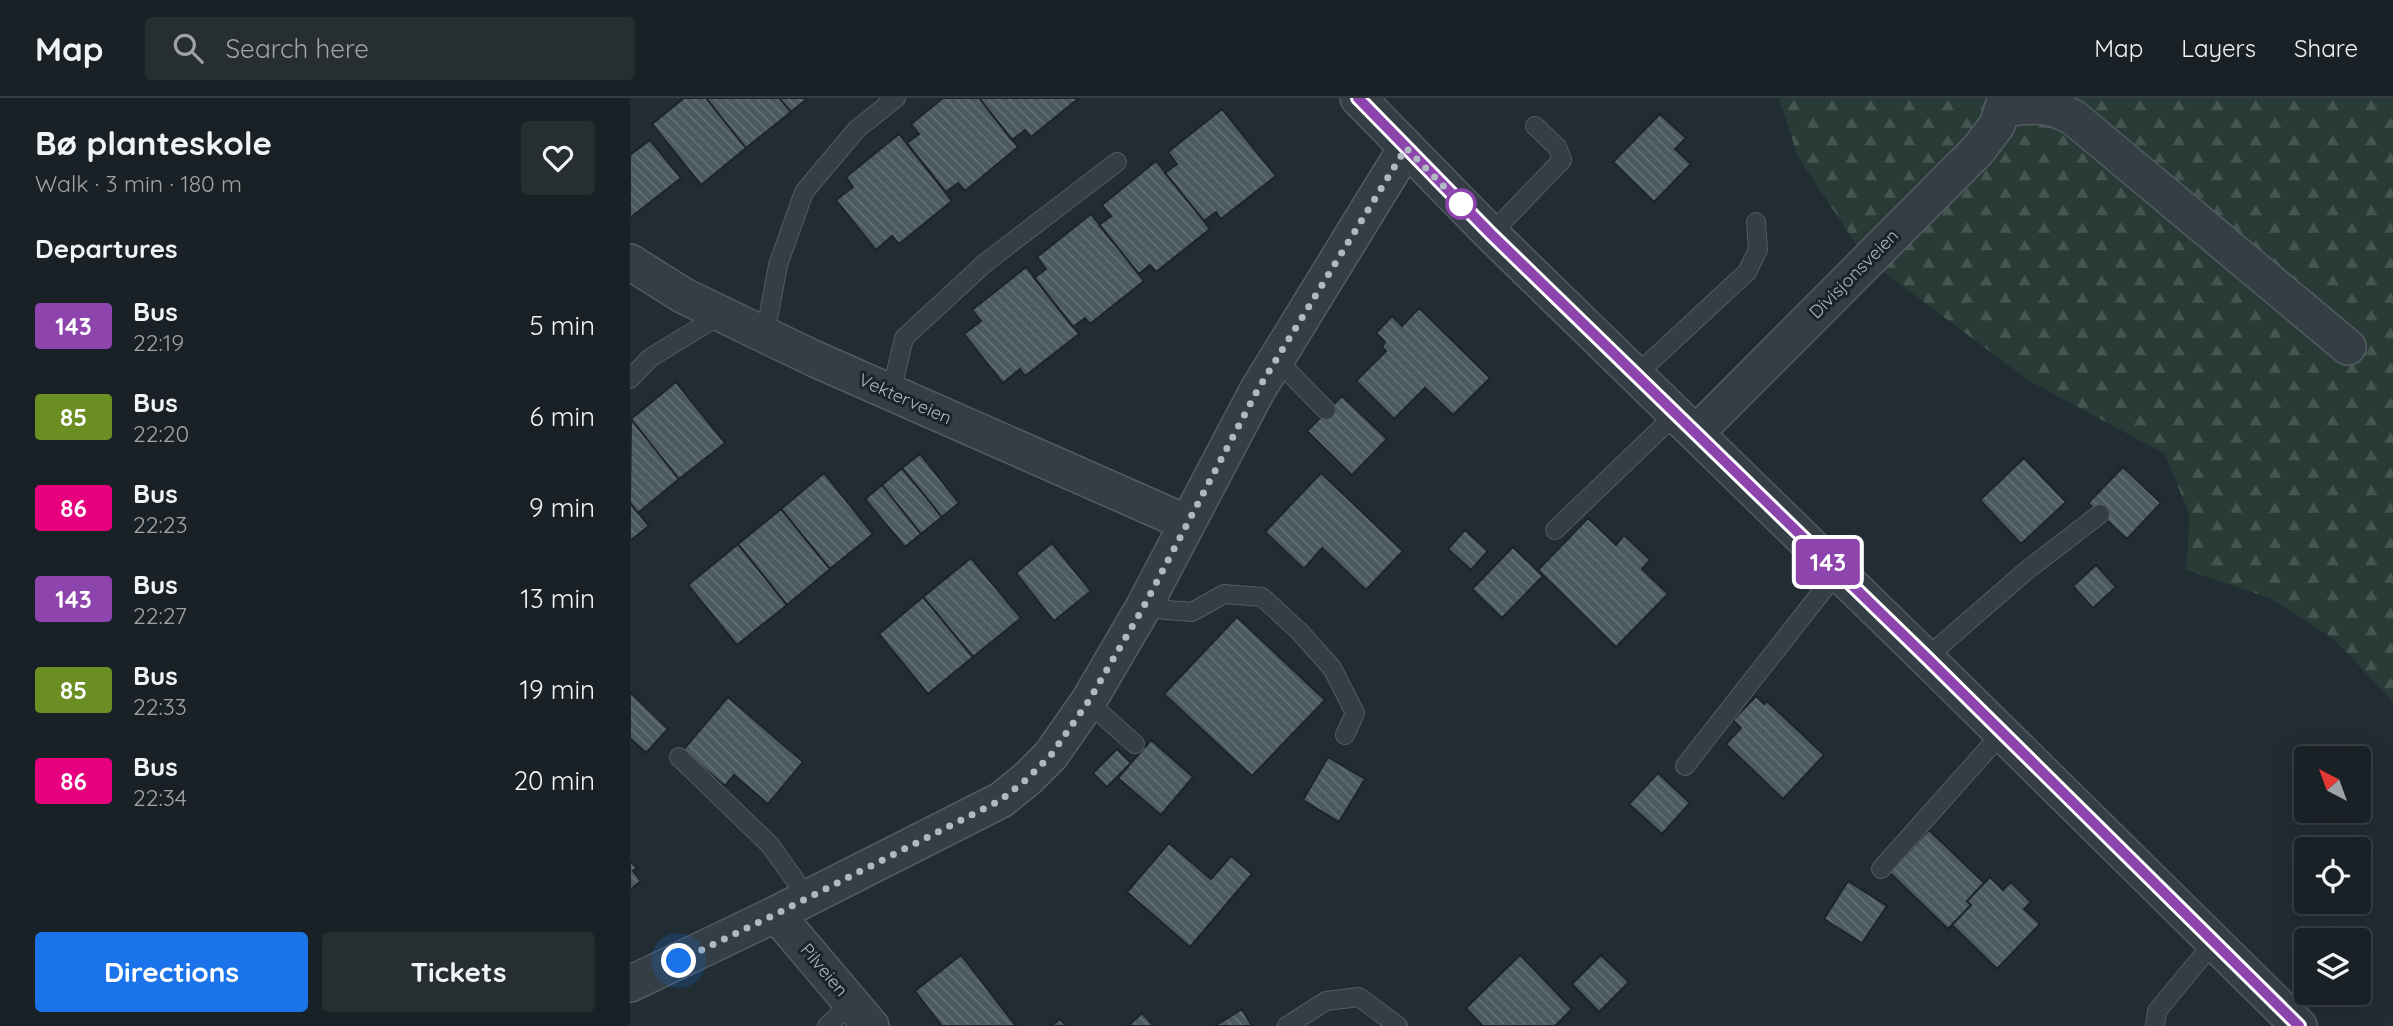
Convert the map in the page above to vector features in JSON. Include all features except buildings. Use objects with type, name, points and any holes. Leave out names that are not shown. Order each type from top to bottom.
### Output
[{"type":"street","points":[[1358,98],[1491,234],[1926,657],[2299,1026]]},
{"type":"street","name":"Divisjonsveien","points":[[1686,424],[1978,150],[1997,125],[2004,103],[2056,108],[2074,118],[2348,347]]},
{"type":"street","points":[[630,984],[776,914],[1001,800],[1051,755],[1088,702],[1143,608],[1257,391],[1406,148]]},
{"type":"street","name":"Vekterveien","points":[[630,262],[684,296],[765,335],[1186,523]]},
{"type":"street","name":"Pilveien","points":[[776,914],[850,1018]]},
{"type":"lane","points":[[765,335],[778,265],[804,192],[857,129],[896,98]]},
{"type":"lane","points":[[1491,234],[1562,160],[1557,147],[1535,126]]},
{"type":"lane","points":[[891,393],[904,338],[985,263],[1117,162]]},
{"type":"lane","points":[[1636,375],[1746,272],[1758,250],[1756,222]]},
{"type":"lane","points":[[630,379],[650,358],[722,314]]},
{"type":"lane","points":[[1276,359],[1326,410]]},
{"type":"lane","points":[[1555,530],[1686,424]]},
{"type":"lane","points":[[1926,657],[2026,571],[2100,514]]},
{"type":"lane","points":[[1685,766],[1838,571]]},
{"type":"lane","points":[[1143,608],[1192,612],[1224,594],[1262,597],[1299,631],[1332,668],[1355,713],[1345,735]]},
{"type":"lane","points":[[1088,702],[1135,744]]},
{"type":"lane","points":[[1881,869],[2002,733]]},
{"type":"lane","points":[[678,757],[770,845],[807,897]]},
{"type":"lane","points":[[2155,1026],[2157,1011],[2214,942]]},
{"type":"lane","points":[[1287,1026],[1326,1001],[1359,997],[1398,1026]]},
{"type":"green space","points":[[1779,98],[2393,98],[2393,702],[2334,639],[2270,598],[2186,570],[2190,516],[2165,454],[2028,380],[1866,259],[1798,157]]},
{"type":"bus line","name":"143","points":[[1358,98],[1491,234],[1926,657],[2299,1026]]},
{"type":"route","points":[[679,961],[1001,800],[1027,779],[1051,755],[1088,702],[1143,608],[1257,391],[1406,148],[1461,204]]}]
